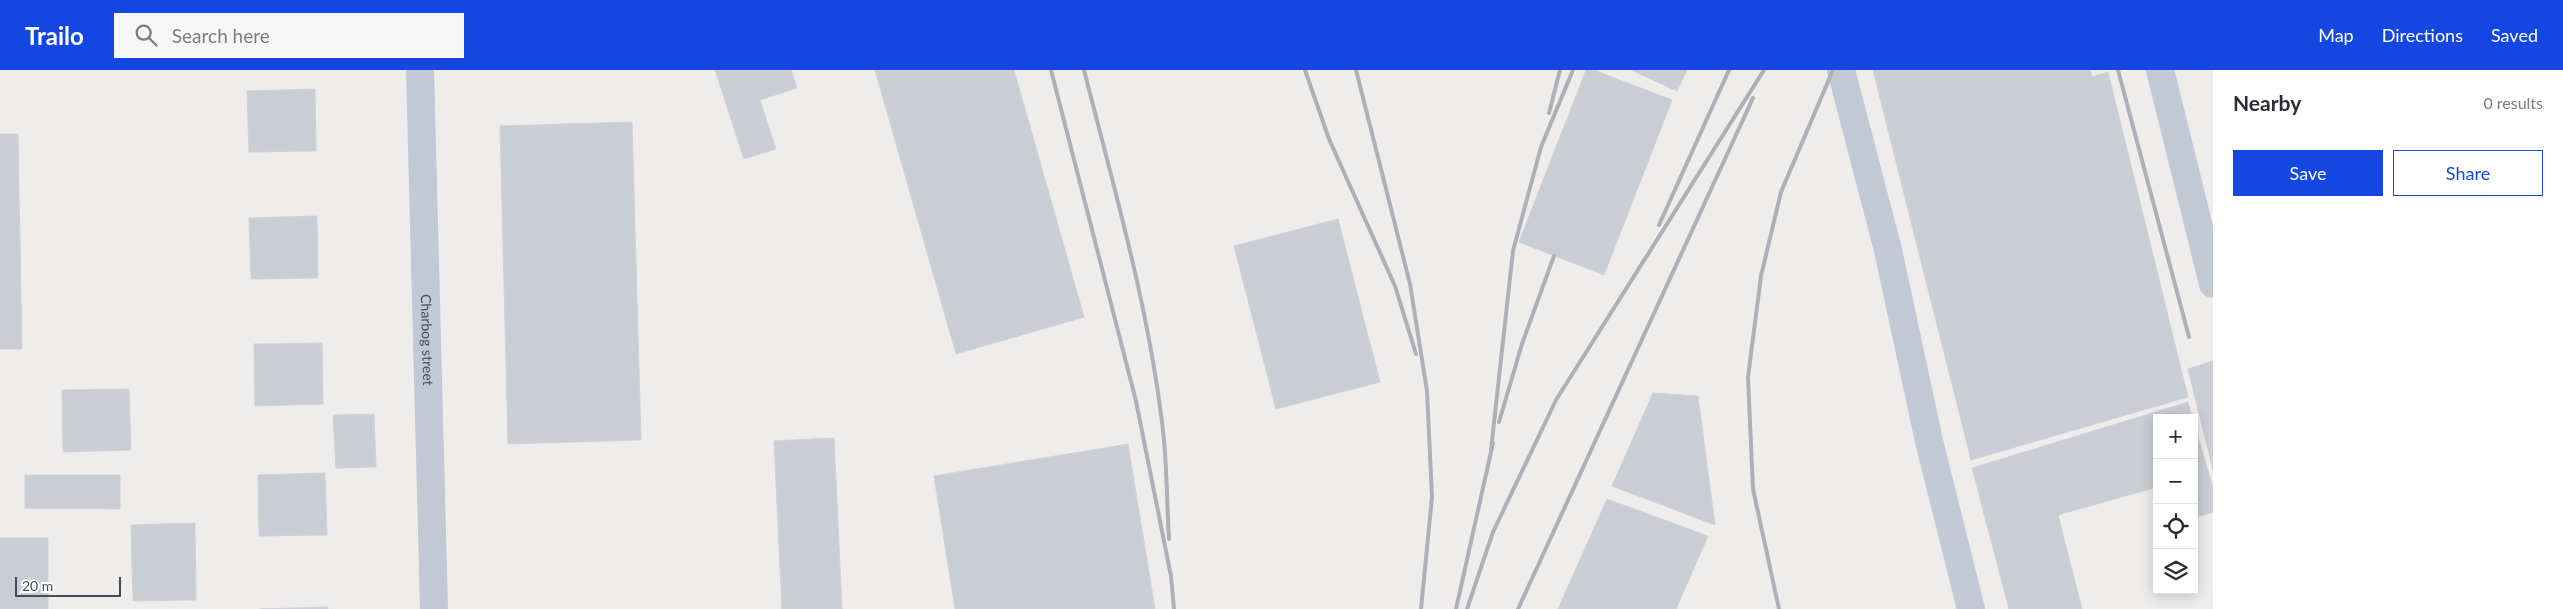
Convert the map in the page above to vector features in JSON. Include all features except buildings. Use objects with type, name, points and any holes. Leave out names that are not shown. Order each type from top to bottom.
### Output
[{"type":"street","name":"Charbog street","points":[[420,70],[434,609]]},
{"type":"street","points":[[1841,70],[1888,250],[1929,441],[1971,609]]},
{"type":"street","points":[[2160,70],[2213,284]]},
{"type":"railway","points":[[1051,70],[1136,401],[1171,576],[1174,609]]},
{"type":"railway","points":[[1084,70],[1131,254],[1150,347],[1164,440],[1169,539]]},
{"type":"railway","points":[[1305,70],[1329,139],[1395,286],[1416,354]]},
{"type":"railway","points":[[1356,70],[1410,284],[1427,391],[1432,497],[1421,609]]},
{"type":"railway","points":[[1549,113],[1560,70]]},
{"type":"railway","points":[[1491,450],[1513,251],[1541,147],[1573,70]]},
{"type":"railway","points":[[1659,225],[1729,70]]},
{"type":"railway","points":[[1467,609],[1493,532],[1556,400],[1764,70]]},
{"type":"railway","points":[[1779,609],[1753,489],[1748,377],[1761,276],[1781,192],[1833,70]]},
{"type":"railway","points":[[2118,70],[2189,337]]},
{"type":"railway","points":[[1518,609],[1753,98]]},
{"type":"railway","points":[[1499,422],[1522,344],[1554,256]]},
{"type":"railway","points":[[1456,609],[1493,443]]}]
